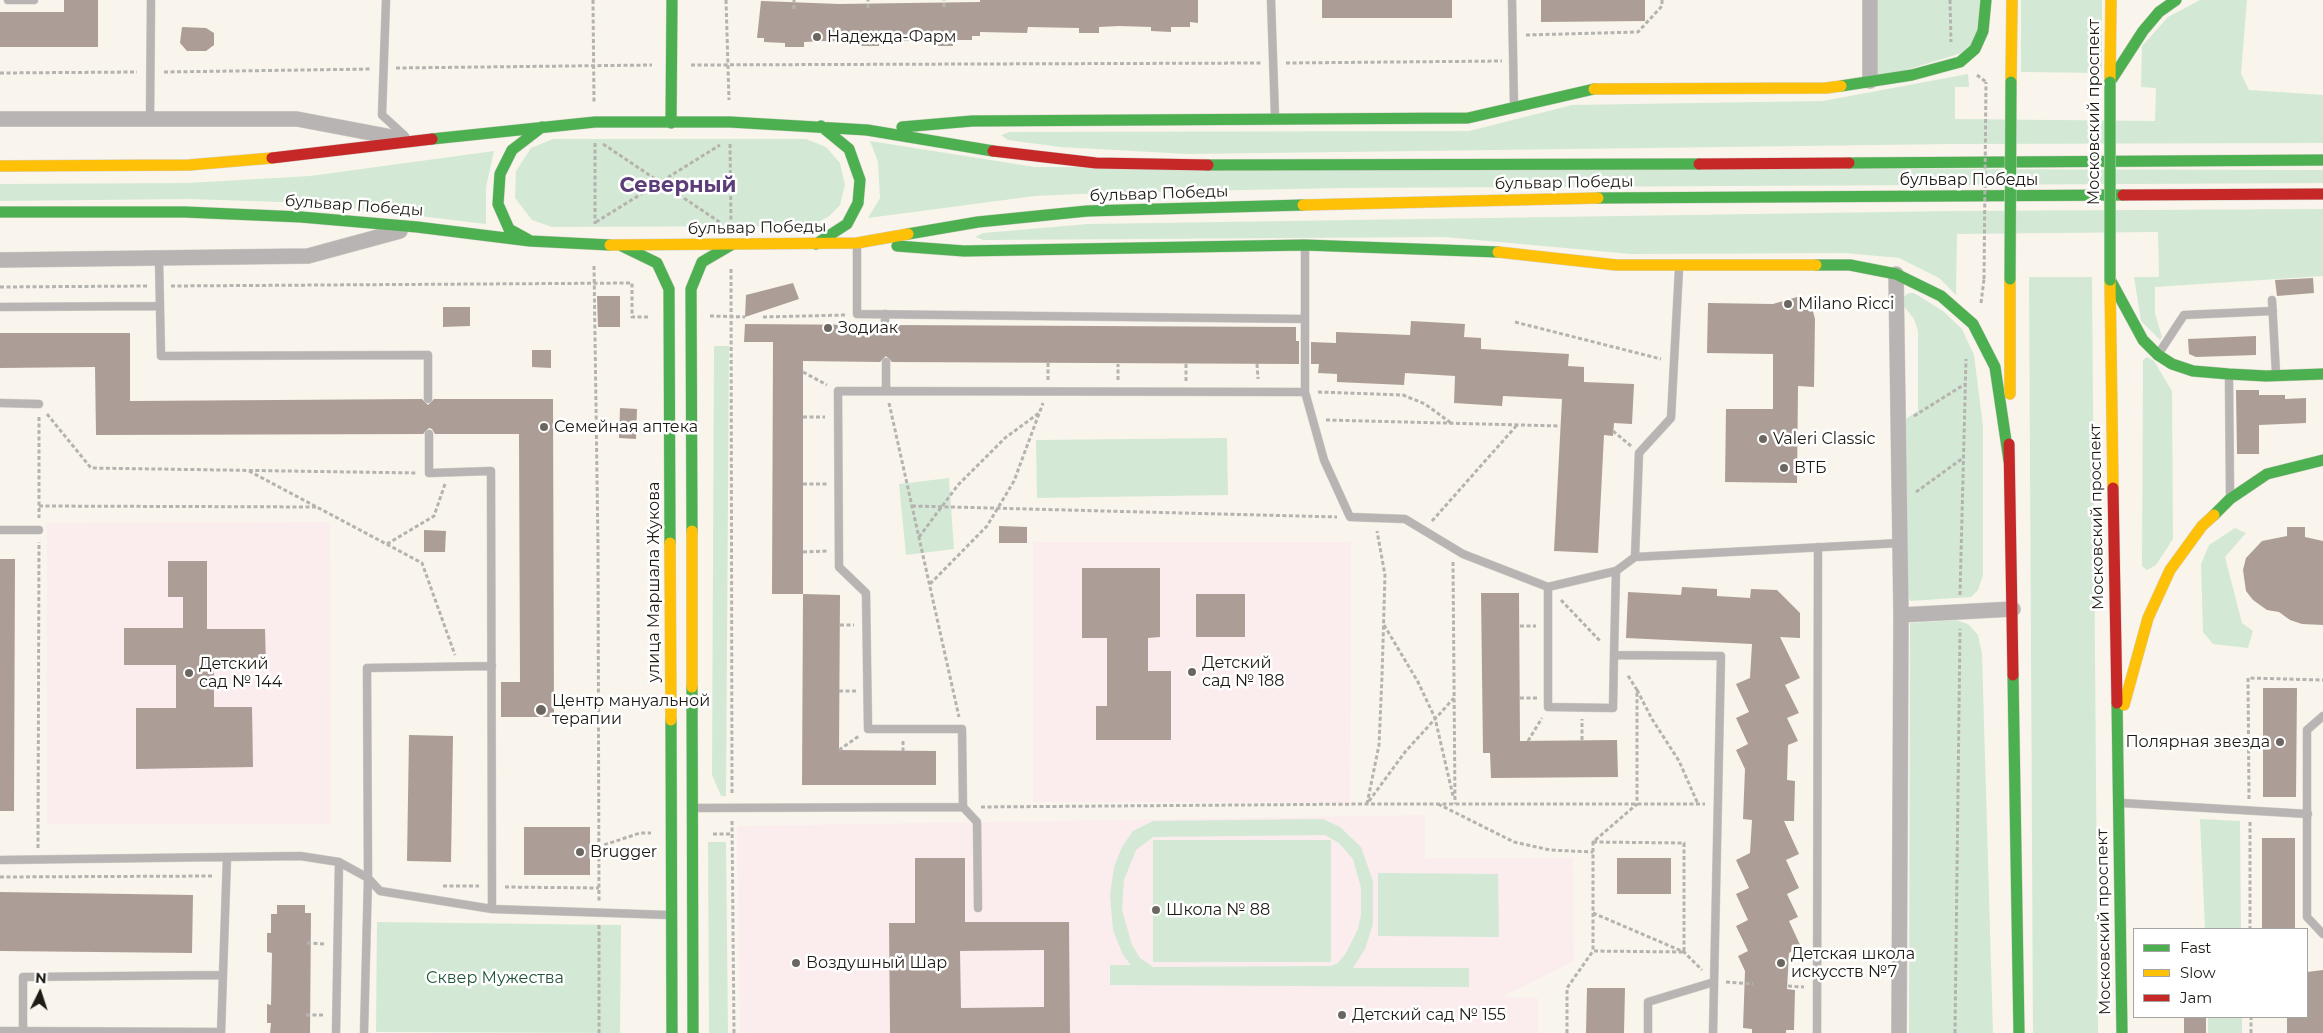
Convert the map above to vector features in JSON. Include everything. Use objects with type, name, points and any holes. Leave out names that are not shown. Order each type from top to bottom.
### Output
[{"type":"main road","points":[[671,123],[672,0]]},
{"type":"main road","points":[[867,130],[972,121],[1468,118],[1590,89],[1826,88],[1912,75],[1960,62],[1975,48],[1983,31],[1986,0]]},
{"type":"main road","points":[[2012,0],[2009,460],[2019,1033]]},
{"type":"main road","name":"Московский проспект","points":[[2111,0],[2110,280],[2122,1033]]},
{"type":"main road","points":[[2110,82],[2143,31],[2159,12],[2176,0]]},
{"type":"main road","name":"бульвар Победы","points":[[0,166],[189,165],[300,156],[411,141],[595,122],[730,122],[821,126],[867,130],[983,150],[1096,163],[1299,166],[2323,160]]},
{"type":"main road","points":[[816,244],[847,224],[858,204],[860,180],[849,148],[821,126]]},
{"type":"main road","points":[[530,241],[509,229],[498,204],[500,174],[512,150],[542,127]]},
{"type":"main road","name":"бульвар Победы","points":[[0,212],[185,212],[300,217],[417,226],[530,241],[622,246],[857,243],[978,222],[1097,211],[1595,198],[2323,194]]},
{"type":"main road","points":[[857,243],[964,251],[1305,245],[1510,252],[1616,265],[1850,265],[1896,274],[1941,296],[1973,324],[1994,367],[2009,460]]},
{"type":"main road","name":"улица Маршала Жукова","points":[[672,1033],[692,808],[691,289],[702,262],[731,245]]},
{"type":"main road","name":"улица Маршала Жукова","points":[[622,246],[657,263],[669,289],[682,915],[693,1033]]},
{"type":"main road","points":[[2110,280],[2143,340],[2158,355],[2172,364],[2193,371],[2229,374],[2323,374]]},
{"type":"main road","points":[[2116,734],[2148,618],[2170,570],[2202,526],[2230,499],[2267,474],[2323,460]]},
{"type":"street","points":[[1870,0],[1870,81]]},
{"type":"street","points":[[0,119],[297,119],[411,141]]},
{"type":"street","points":[[0,260],[308,256],[417,226]]},
{"type":"street","points":[[1896,274],[1901,615],[1899,1033]]},
{"type":"street","points":[[1901,615],[2012,609]]},
{"type":"lane","points":[[8,0],[34,0]]},
{"type":"lane","points":[[150,120],[151,0]]},
{"type":"lane","points":[[386,0],[382,115],[411,141]]},
{"type":"lane","points":[[1271,0],[1275,118]]},
{"type":"lane","points":[[1512,0],[1514,106]]},
{"type":"lane","points":[[857,243],[857,314],[1305,319]]},
{"type":"lane","points":[[1305,245],[1305,392],[1324,460],[1350,517],[1405,519],[1453,548],[1548,587],[1616,571],[1635,557],[1900,543]]},
{"type":"lane","points":[[159,259],[161,356],[428,355],[428,399]]},
{"type":"lane","points":[[1635,557],[1639,453],[1671,418],[1679,266]]},
{"type":"lane","points":[[2272,300],[2276,375]]},
{"type":"lane","points":[[0,307],[160,306]]},
{"type":"lane","points":[[2158,355],[2184,315],[2273,311]]},
{"type":"lane","points":[[885,314],[885,325]]},
{"type":"lane","points":[[886,362],[886,391]]},
{"type":"lane","points":[[2229,374],[2230,499]]},
{"type":"lane","points":[[978,908],[977,822],[963,807],[962,729],[868,729],[866,593],[839,567],[838,390],[1305,392]]},
{"type":"lane","points":[[0,403],[39,404]]},
{"type":"lane","points":[[429,434],[429,473],[491,471],[492,908]]},
{"type":"lane","points":[[0,530],[39,530]]},
{"type":"lane","points":[[1817,1033],[1818,547]]},
{"type":"lane","points":[[1548,587],[1548,707],[1612,708],[1616,571]]},
{"type":"lane","points":[[1614,655],[1721,656],[1713,1033]]},
{"type":"lane","points":[[364,1033],[368,878],[367,668],[492,666]]},
{"type":"lane","points":[[2323,716],[2307,730],[2307,917],[2323,934]]},
{"type":"lane","points":[[2118,803],[2308,814]]},
{"type":"lane","points":[[692,808],[963,807]]},
{"type":"lane","points":[[0,860],[300,856],[339,862],[368,878],[380,891],[492,908],[682,915]]},
{"type":"lane","points":[[0,1031],[221,1033],[227,857]]},
{"type":"lane","points":[[336,1033],[339,862]]},
{"type":"lane","points":[[23,1031],[23,977],[223,975]]},
{"type":"lane","points":[[1648,1033],[1648,1002],[1714,982]]},
{"type":"path","points":[[593,0],[595,122]]},
{"type":"path","points":[[726,0],[730,122]]},
{"type":"path","points":[[794,0],[794,9]]},
{"type":"path","points":[[868,0],[868,8]]},
{"type":"path","points":[[944,0],[944,7]]},
{"type":"path","points":[[1512,35],[1638,32],[1662,6],[1662,0]]},
{"type":"path","points":[[0,73],[593,65],[1513,61]]},
{"type":"path","points":[[1973,324],[1980,310],[1984,279],[1986,82]]},
{"type":"path","points":[[596,223],[660,182],[730,139],[731,227],[719,222],[660,182],[595,139],[596,246],[593,283],[598,547],[600,1033]]},
{"type":"path","points":[[731,245],[734,1033]]},
{"type":"path","points":[[0,286],[632,283],[632,317],[669,316]]},
{"type":"path","points":[[763,317],[857,314]]},
{"type":"path","points":[[691,316],[745,317]]},
{"type":"path","points":[[1515,322],[1674,362]]},
{"type":"path","points":[[1955,1033],[1960,613],[1966,355]]},
{"type":"path","points":[[803,372],[838,390]]},
{"type":"path","points":[[1898,426],[1965,384]]},
{"type":"path","points":[[886,391],[962,729]]},
{"type":"path","points":[[930,584],[987,526],[1014,482],[1048,391]]},
{"type":"path","points":[[1305,392],[1403,395],[1425,404],[1452,424]]},
{"type":"path","points":[[39,404],[91,468],[429,473]]},
{"type":"path","points":[[38,859],[39,404]]},
{"type":"path","points":[[919,537],[958,485],[1005,438],[1040,412]]},
{"type":"path","points":[[803,417],[838,416]]},
{"type":"path","points":[[1313,420],[1560,426]]},
{"type":"path","points":[[1423,530],[1517,426]]},
{"type":"path","points":[[1613,431],[1639,453]]},
{"type":"path","points":[[1900,504],[1964,458]]},
{"type":"path","points":[[248,470],[422,563],[460,667]]},
{"type":"path","points":[[386,544],[434,516],[448,472]]},
{"type":"path","points":[[803,484],[838,483]]},
{"type":"path","points":[[39,506],[317,507]]},
{"type":"path","points":[[912,506],[1350,517]]},
{"type":"path","points":[[1367,804],[1379,745],[1385,575],[1375,518]]},
{"type":"path","points":[[1453,548],[1455,804]]},
{"type":"path","points":[[803,552],[839,551]]},
{"type":"path","points":[[1548,587],[1614,655],[1679,761],[1698,804]]},
{"type":"path","points":[[1383,624],[1418,682],[1434,718],[1455,804]]},
{"type":"path","points":[[2248,678],[2323,680]]},
{"type":"path","points":[[1567,1033],[1567,988],[1593,950],[1593,842],[1637,804],[1637,690]]},
{"type":"path","points":[[1367,804],[1405,752],[1454,698]]},
{"type":"path","points":[[1528,741],[1548,707]]},
{"type":"path","points":[[1582,707],[1582,740]]},
{"type":"path","points":[[839,750],[868,729]]},
{"type":"path","points":[[1437,804],[1514,842],[1550,850],[1593,852]]},
{"type":"path","points":[[963,807],[1718,804]]},
{"type":"path","points":[[1593,842],[1684,843],[1684,952]]},
{"type":"path","points":[[0,877],[227,876]]},
{"type":"path","points":[[1593,913],[1684,952],[1714,982],[1753,984]]},
{"type":"path","points":[[307,943],[338,944]]},
{"type":"path","points":[[1593,950],[1684,952]]},
{"type":"path","points":[[2251,1018],[2251,1033]]},
{"type":"shaded area","name":"Детский сад № 144","points":[[330,522],[331,824],[47,824],[47,523]]},
{"type":"shaded area","name":"Детский сад № 188","points":[[1033,542],[1351,542],[1350,803],[1033,802]]},
{"type":"shaded area","name":"Школа № 88","points":[[1425,815],[1425,858],[1573,858],[1574,961],[1502,997],[1538,998],[1538,1033],[740,1033],[737,826]]},
{"type":"green space","points":[[1870,0],[1986,0],[1975,49],[1870,81]]},
{"type":"green space","points":[[2021,0],[2102,0],[2102,73],[2021,72]]},
{"type":"green space","points":[[2200,0],[2247,0],[2241,74],[2249,90],[2323,95],[2323,143],[1954,144],[1188,154],[1060,147],[1008,140],[1001,135],[1010,132],[1469,131],[1572,105],[1823,101],[1968,74],[1969,87],[1955,87],[1955,119],[2155,121],[2156,88],[2141,87],[2142,46],[2168,17]]},
{"type":"green space","points":[[553,139],[806,139],[826,147],[840,163],[845,185],[840,205],[828,217],[810,226],[552,227],[532,220],[515,198],[516,171],[531,148]]},
{"type":"green space","points":[[870,141],[1035,167],[2323,170],[2323,183],[1339,188],[1103,193],[1035,196],[868,218],[880,198],[878,162]]},
{"type":"green space","points":[[494,151],[486,187],[486,224],[310,203],[189,199],[0,201],[0,184],[188,183],[310,176]]},
{"type":"green space","points":[[2323,209],[2323,276],[2155,287],[2155,313],[2162,337],[2160,340],[2141,321],[2134,277],[2159,277],[2158,232],[1957,234],[1956,295],[1939,278],[1899,258],[1845,253],[1631,254],[1444,237],[983,240],[975,237],[983,233],[1088,224],[1953,211]]},
{"type":"green space","points":[[2029,277],[2092,277],[2098,1033],[2033,1033]]},
{"type":"green space","points":[[1909,293],[1914,293],[1943,311],[1962,329],[1974,355],[1983,426],[1983,575],[1978,590],[1971,597],[1910,601],[1906,588],[1904,420],[1918,411],[1918,331],[1914,319],[1903,305],[1903,297]]},
{"type":"green space","points":[[714,346],[729,346],[726,796],[721,796],[712,775]]},
{"type":"green space","points":[[2147,357],[2154,361],[2172,391],[2173,539],[2156,565],[2147,570],[2142,566],[2143,360]]},
{"type":"green space","points":[[1227,438],[1228,495],[1037,498],[1036,440]]},
{"type":"green space","points":[[949,478],[954,549],[906,555],[899,484]]},
{"type":"green space","points":[[2235,528],[2246,533],[2225,557],[2242,623],[2253,631],[2248,648],[2213,644],[2203,632],[2201,564],[2209,545]]},
{"type":"green space","points":[[1956,620],[1968,624],[1978,635],[1982,654],[1993,1033],[1909,1033],[1910,623]]},
{"type":"green space","points":[[1323,819],[1340,827],[1361,847],[1373,881],[1373,924],[1365,949],[1353,968],[1469,968],[1469,987],[1110,985],[1110,965],[1131,965],[1123,955],[1113,930],[1110,895],[1114,867],[1122,847],[1133,831],[1153,821]],"holes":[[[1325,835],[1339,843],[1353,859],[1361,888],[1361,915],[1358,929],[1346,953],[1338,963],[1331,966],[1153,967],[1140,958],[1132,945],[1122,910],[1124,880],[1136,850],[1153,837]]]},
{"type":"green space","points":[[2200,819],[2240,821],[2241,928],[2205,928]]},
{"type":"green space","points":[[1153,840],[1331,840],[1331,962],[1153,962]]},
{"type":"green space","points":[[708,842],[726,842],[728,1033],[709,1033]]},
{"type":"green space","points":[[1378,873],[1498,874],[1499,937],[1378,936]]},
{"type":"green space","name":"Сквер Мужества","points":[[377,922],[621,925],[620,1033],[376,1032]]},
{"type":"green space","points":[[2208,1018],[2242,1018],[2242,1033],[2208,1033]]},
{"type":"building","points":[[64,0],[98,0],[98,47],[0,47],[0,12],[64,12]]},
{"type":"building","points":[[980,0],[1198,0],[1198,23],[1190,22],[1190,27],[1171,27],[1171,32],[1151,31],[1151,27],[1099,27],[1099,33],[1079,33],[1079,28],[1028,27],[1027,33],[980,32],[980,36],[972,36],[972,40],[953,40],[953,46],[932,46],[931,41],[879,41],[879,46],[857,46],[857,42],[824,41],[804,42],[804,47],[785,47],[785,43],[764,42],[764,38],[757,38],[761,1],[839,4],[980,2]]},
{"type":"building","points":[[1322,0],[1452,0],[1452,18],[1322,18]]},
{"type":"building","points":[[1541,0],[1645,0],[1645,21],[1541,22]]},
{"type":"building","points":[[182,27],[206,28],[214,33],[214,45],[206,51],[187,51],[180,43]]},
{"type":"building","points":[[2313,278],[2314,293],[2277,296],[2275,280]]},
{"type":"building","points":[[793,283],[799,299],[745,317],[746,295]]},
{"type":"building","points":[[597,296],[620,296],[620,327],[598,327]]},
{"type":"building","points":[[1797,297],[1811,304],[1815,319],[1814,387],[1798,386],[1797,483],[1725,482],[1726,409],[1773,409],[1773,354],[1707,353],[1708,303],[1773,304]]},
{"type":"building","points":[[443,307],[470,307],[470,326],[443,327]]},
{"type":"building","points":[[1411,321],[1465,324],[1464,337],[1481,338],[1481,349],[1569,354],[1568,366],[1584,367],[1584,382],[1634,384],[1632,424],[1614,423],[1613,436],[1604,435],[1598,553],[1554,551],[1562,399],[1503,396],[1502,406],[1454,403],[1455,376],[1405,373],[1404,385],[1337,382],[1337,374],[1318,373],[1319,364],[1311,364],[1311,342],[1336,343],[1336,332],[1410,335]]},
{"type":"building","points":[[745,324],[879,325],[885,331],[891,325],[1296,327],[1296,341],[1299,341],[1299,364],[892,362],[886,356],[880,362],[803,361],[803,594],[772,594],[773,342],[744,342]]},
{"type":"building","points":[[0,333],[130,333],[130,401],[422,399],[428,405],[434,399],[553,399],[554,717],[501,717],[501,682],[520,682],[519,434],[435,434],[429,428],[423,434],[96,435],[95,367],[0,368]]},
{"type":"building","points":[[2256,336],[2256,355],[2196,357],[2189,354],[2188,339]]},
{"type":"building","points":[[532,350],[551,350],[551,368],[532,367]]},
{"type":"building","points":[[2236,390],[2259,390],[2259,395],[2285,395],[2285,399],[2306,398],[2306,423],[2259,425],[2259,454],[2237,454]]},
{"type":"building","points":[[620,408],[637,409],[636,439],[619,438]]},
{"type":"building","points":[[999,526],[1027,527],[1027,543],[999,543]]},
{"type":"building","points":[[2287,527],[2305,527],[2305,537],[2323,541],[2323,625],[2302,624],[2290,620],[2279,612],[2267,610],[2253,600],[2246,591],[2243,570],[2246,558],[2262,541],[2287,536]]},
{"type":"building","points":[[424,530],[446,531],[445,552],[424,552]]},
{"type":"building","points":[[0,559],[15,559],[14,811],[0,811]]},
{"type":"building","points":[[168,561],[207,561],[207,629],[265,629],[266,664],[214,665],[214,707],[252,707],[253,767],[136,769],[136,708],[176,708],[176,665],[124,665],[124,628],[183,628],[183,597],[168,597]]},
{"type":"building","points":[[1082,568],[1160,568],[1160,637],[1148,638],[1148,671],[1171,671],[1171,740],[1096,740],[1096,706],[1107,706],[1107,638],[1082,638]]},
{"type":"building","points":[[1682,587],[1717,589],[1717,596],[1750,598],[1751,589],[1777,590],[1800,613],[1800,638],[1780,637],[1800,678],[1785,685],[1799,713],[1787,718],[1798,741],[1788,745],[1787,780],[1795,781],[1794,821],[1784,821],[1799,854],[1786,860],[1799,888],[1787,894],[1798,917],[1789,921],[1801,947],[1789,953],[1787,989],[1795,990],[1794,1030],[1786,1030],[1786,1033],[1752,1033],[1752,1029],[1743,1028],[1745,971],[1738,956],[1748,951],[1736,926],[1748,920],[1736,894],[1749,888],[1736,860],[1750,853],[1752,820],[1743,819],[1745,769],[1736,750],[1748,744],[1736,718],[1749,712],[1736,684],[1750,678],[1752,644],[1626,638],[1628,592],[1681,595]]},
{"type":"building","points":[[1481,593],[1519,593],[1520,741],[1617,740],[1618,777],[1491,778],[1490,753],[1483,753]]},
{"type":"building","points":[[803,594],[840,595],[839,750],[936,751],[936,785],[802,785]]},
{"type":"building","points":[[1196,594],[1245,594],[1245,637],[1196,637]]},
{"type":"building","name":"Полярная звезда","points":[[2263,688],[2297,688],[2296,797],[2263,797]]},
{"type":"building","points":[[409,735],[453,736],[451,862],[407,861]]},
{"type":"building","points":[[524,827],[590,827],[590,875],[524,875]]},
{"type":"building","points":[[2262,838],[2295,838],[2295,928],[2262,928]]},
{"type":"building","points":[[915,858],[965,858],[965,922],[1069,922],[1070,1033],[890,1033],[889,923],[915,923]],"holes":[[[1044,950],[1044,1007],[961,1008],[960,951]]]},
{"type":"building","points":[[1617,858],[1671,858],[1671,894],[1617,894]]},
{"type":"building","points":[[0,892],[193,895],[192,953],[0,951]]},
{"type":"building","points":[[277,905],[305,905],[305,913],[311,913],[310,1033],[270,1033],[271,1023],[267,1023],[267,1004],[271,1005],[272,953],[267,952],[267,933],[271,933],[271,914],[277,914]]},
{"type":"building","points":[[2323,970],[2323,1033],[2287,1033],[2287,1018],[2308,1018],[2308,972]]},
{"type":"building","points":[[1587,988],[1625,988],[1624,1033],[1586,1033]]},
{"type":"building","points":[[2184,1018],[2206,1018],[2206,1033],[2184,1033]]},
{"type":"traffic: fast","points":[[671,123],[672,0]]},
{"type":"traffic: fast","points":[[1841,86],[1912,75],[1960,62],[1975,49],[1983,31],[1986,0]]},
{"type":"traffic: fast","points":[[2110,82],[2143,31],[2159,12],[2176,0]]},
{"type":"traffic: fast","points":[[2010,279],[2011,82]]},
{"type":"traffic: fast","points":[[2110,82],[2110,280]]},
{"type":"traffic: fast","points":[[902,127],[972,121],[1468,118],[1594,89]]},
{"type":"traffic: fast","points":[[432,139],[595,122],[730,122],[867,130],[993,151]]},
{"type":"traffic: fast","points":[[816,244],[847,224],[858,203],[860,180],[849,149],[821,126]]},
{"type":"traffic: fast","points":[[529,240],[509,229],[498,204],[500,174],[512,150],[542,127]]},
{"type":"traffic: fast","points":[[1849,163],[2323,160]]},
{"type":"traffic: fast","points":[[1208,165],[1699,164]]},
{"type":"traffic: fast","points":[[1598,198],[2123,195]]},
{"type":"traffic: fast","points":[[908,234],[978,222],[1087,211],[1303,205]]},
{"type":"traffic: fast","points":[[0,212],[185,212],[301,217],[417,227],[530,241],[610,245]]},
{"type":"traffic: fast","points":[[692,531],[691,289],[702,262],[731,245]]},
{"type":"traffic: fast","points":[[897,246],[964,251],[1305,245],[1498,252]]},
{"type":"traffic: fast","points":[[622,246],[657,263],[669,289],[670,543]]},
{"type":"traffic: fast","points":[[1816,265],[1850,265],[1896,274],[1941,296],[1973,324],[1995,367],[2009,461]]},
{"type":"traffic: fast","points":[[2111,281],[2143,340],[2158,355],[2172,364],[2193,371],[2229,374],[2266,376],[2323,374]]},
{"type":"traffic: fast","points":[[2214,515],[2230,499],[2267,474],[2323,460]]},
{"type":"traffic: fast","points":[[2013,675],[2019,1033]]},
{"type":"traffic: fast","points":[[692,687],[693,1033]]},
{"type":"traffic: fast","points":[[2117,703],[2122,1033]]},
{"type":"traffic: fast","points":[[671,720],[672,1033]]},
{"type":"traffic: slow","points":[[2011,82],[2012,0]]},
{"type":"traffic: slow","points":[[2110,82],[2111,0]]},
{"type":"traffic: slow","points":[[1594,89],[1826,88],[1841,86]]},
{"type":"traffic: slow","points":[[0,166],[189,165],[272,158]]},
{"type":"traffic: slow","points":[[1303,205],[1598,198]]},
{"type":"traffic: slow","points":[[610,245],[857,243],[908,234]]},
{"type":"traffic: slow","points":[[1498,252],[1616,265],[1816,265]]},
{"type":"traffic: slow","points":[[2010,279],[2010,394]]},
{"type":"traffic: slow","points":[[2110,280],[2113,488]]},
{"type":"traffic: slow","points":[[2124,705],[2148,618],[2170,570],[2202,526],[2214,515]]},
{"type":"traffic: slow","points":[[692,531],[692,687]]},
{"type":"traffic: slow","points":[[670,543],[671,720]]},
{"type":"traffic: jam","points":[[272,158],[432,139]]},
{"type":"traffic: jam","points":[[993,151],[1096,163],[1208,165]]},
{"type":"traffic: jam","points":[[1699,164],[1849,163]]},
{"type":"traffic: jam","points":[[2123,195],[2323,194]]},
{"type":"traffic: jam","points":[[2009,444],[2013,675]]},
{"type":"traffic: jam","points":[[2113,488],[2117,703]]},
{"type":"place","name":"Надежда-Фарм","points":[[817,37]]},
{"type":"place","name":"Milano Ricci","points":[[1788,304]]},
{"type":"place","name":"Зодиак","points":[[828,328]]},
{"type":"place","name":"Семейная аптека","points":[[544,427]]},
{"type":"place","name":"Valeri Classic","points":[[1763,439]]},
{"type":"place","name":"ВТБ","points":[[1784,468]]},
{"type":"place","name":"Детский сад № 188","points":[[1192,672]]},
{"type":"place","name":"Детский сад № 144","points":[[189,673]]},
{"type":"place","name":"Центр мануальной терапии","points":[[541,710]]},
{"type":"place","name":"Полярная звезда","points":[[2280,742]]},
{"type":"place","name":"Brugger","points":[[580,852]]},
{"type":"place","name":"Школа № 88","points":[[1156,910]]},
{"type":"place","name":"Воздушный Шар","points":[[796,963]]},
{"type":"place","name":"Детская школа искусств №7","points":[[1781,963]]},
{"type":"place","name":"Детский сад № 155","points":[[1342,1015]]},
{"type":"district","name":"Северный","points":[[678,186]]}]
